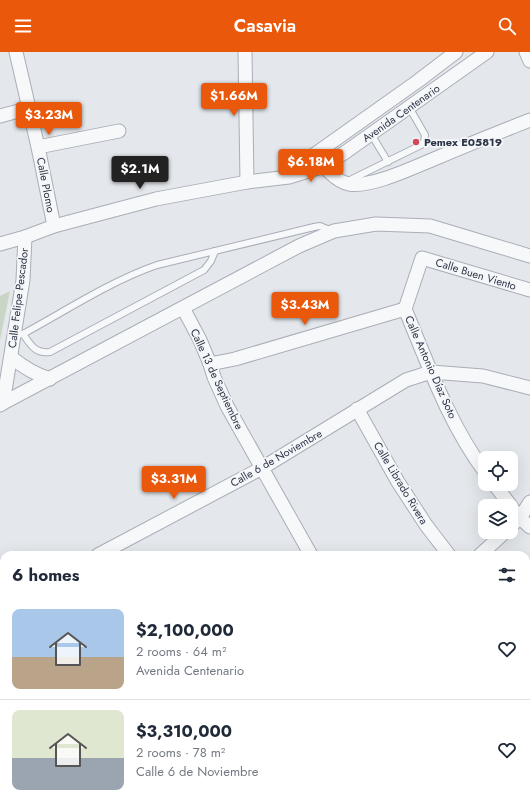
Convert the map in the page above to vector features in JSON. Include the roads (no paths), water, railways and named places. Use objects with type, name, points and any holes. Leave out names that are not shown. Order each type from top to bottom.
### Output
[{"type":"street","name":"Calle Plomo","points":[[16,52],[30,108],[54,226]]},
{"type":"street","points":[[245,52],[247,182]]},
{"type":"street","name":"Avenida Centenario","points":[[289,177],[315,154],[418,81],[456,52]]},
{"type":"street","name":"Avenida Centenario","points":[[0,244],[25,237],[54,226],[156,198],[247,182],[289,177],[324,166],[487,52]]},
{"type":"street","points":[[526,52],[530,61]]},
{"type":"street","points":[[418,81],[427,94]]},
{"type":"street","points":[[0,116],[30,108]]},
{"type":"street","points":[[315,154],[324,166],[344,183],[362,184],[388,177],[530,120]]},
{"type":"street","points":[[38,146],[119,130]]},
{"type":"street","points":[[337,138],[347,151]]},
{"type":"street","points":[[2,404],[299,246],[334,231],[376,224],[430,226],[530,256]]},
{"type":"street","name":"Calle Felipe Pescador","points":[[2,404],[11,356],[19,334],[25,237]]},
{"type":"street","name":"Calle Buen Viento","points":[[422,258],[530,290]]},
{"type":"street","name":"Calle Antonio Díaz Soto","points":[[422,258],[405,309],[432,372],[464,438],[478,461]]},
{"type":"street","name":"Calle 13 de Septiembre","points":[[183,308],[200,340],[227,406],[309,551]]},
{"type":"street","points":[[210,364],[235,359],[405,309]]},
{"type":"street","points":[[11,356],[24,368],[50,379]]},
{"type":"street","points":[[432,372],[484,376],[530,388]]},
{"type":"street","name":"Calle 6 de Noviembre","points":[[106,551],[262,468],[406,380],[432,372]]},
{"type":"street","name":"Calle Librado Rivera","points":[[357,409],[398,482],[426,525],[446,551]]},
{"type":"street","points":[[499,491],[506,499]]},
{"type":"street","points":[[518,518],[530,502]]},
{"type":"street","points":[[518,523],[530,527]]},
{"type":"street","points":[[484,551],[497,539]]},
{"type":"lane","points":[[344,183],[420,145],[425,138],[425,135],[409,107]]},
{"type":"lane","points":[[371,134],[388,162]]},
{"type":"lane","points":[[215,251],[211,261],[204,270],[50,352],[39,352],[19,334],[140,271],[157,264],[314,227],[320,226],[334,231]]},
{"type":"place","name":"Pemex E05819","points":[[416,142]]}]
